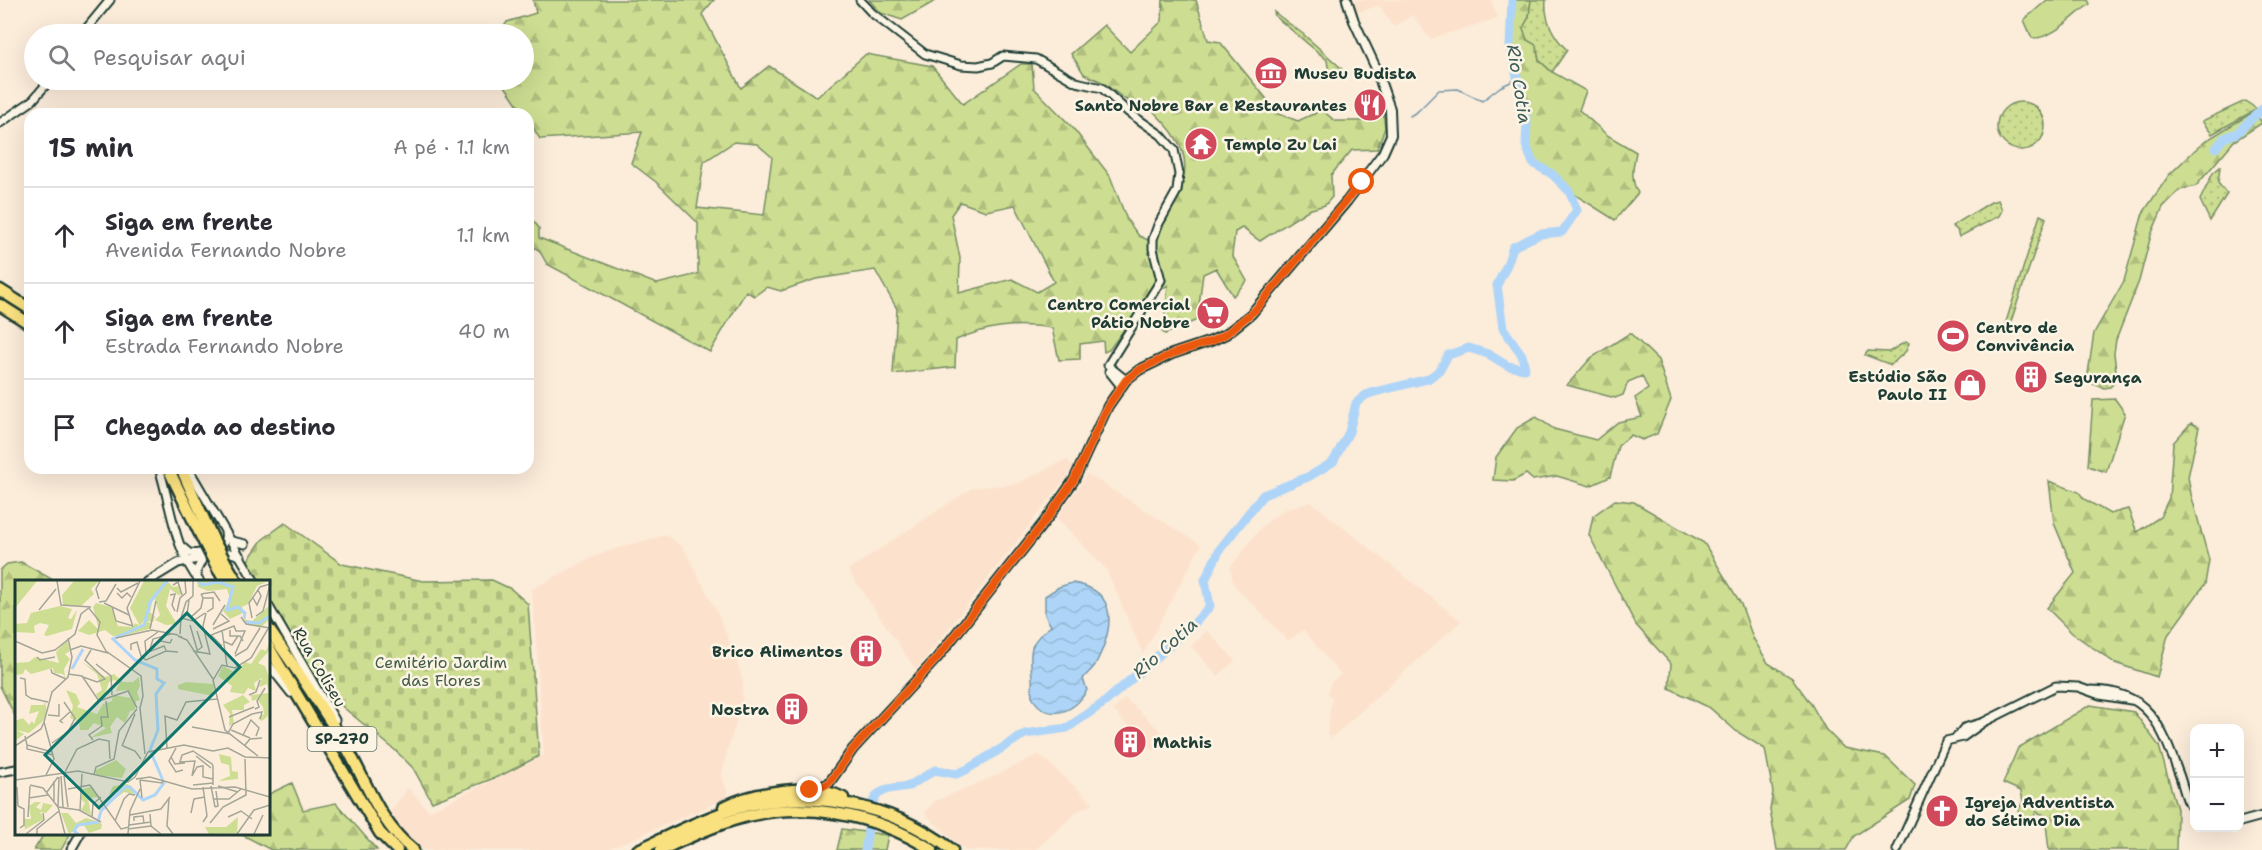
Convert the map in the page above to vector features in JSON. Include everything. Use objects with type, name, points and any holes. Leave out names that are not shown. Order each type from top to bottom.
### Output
[{"type":"highway","points":[[0,290],[24,305]]},
{"type":"highway","points":[[0,305],[24,320]]},
{"type":"highway","points":[[171,474],[209,540],[225,580]]},
{"type":"highway","points":[[183,474],[209,540]]},
{"type":"highway","points":[[222,567],[235,580]]},
{"type":"highway","name":"SP-270","points":[[270,631],[345,745],[381,815],[394,833],[413,850]]},
{"type":"highway","name":"SP-270","points":[[270,649],[298,692],[318,730],[380,833],[397,850]]},
{"type":"highway","points":[[300,660],[307,686]]},
{"type":"highway","points":[[707,819],[726,806],[746,797],[770,793],[810,790],[839,796],[859,806]]},
{"type":"highway","points":[[638,850],[707,819],[751,805],[785,800],[822,800],[880,812],[917,828],[952,850]]},
{"type":"highway","points":[[661,850],[717,826],[753,815],[796,811],[838,813],[880,824],[932,850]]},
{"type":"main road","points":[[810,790],[824,786],[835,775],[853,749],[937,658],[1049,516],[1074,480],[1108,406],[1124,383],[1139,370],[1172,354],[1226,334],[1251,314],[1347,201],[1383,153],[1391,135],[1390,109],[1375,66],[1347,0]]},
{"type":"main road","points":[[835,775],[834,785],[839,796]]},
{"type":"street","points":[[90,24],[110,0]]},
{"type":"street","points":[[860,0],[872,13],[926,54],[961,65],[978,66],[1004,57],[1035,59],[1076,82],[1102,88],[1128,112],[1161,135],[1174,150],[1179,168],[1179,184],[1153,239],[1153,249],[1161,280],[1109,368],[1124,383]]},
{"type":"street","points":[[0,123],[32,101],[41,90]]},
{"type":"street","points":[[161,474],[179,542],[199,580]]},
{"type":"street","points":[[192,474],[254,580]]},
{"type":"street","points":[[179,542],[189,553],[200,553],[223,544],[226,537],[224,529]]},
{"type":"street","points":[[150,580],[178,563],[224,552],[234,544],[245,544]]},
{"type":"street","points":[[178,563],[183,551]]},
{"type":"street","points":[[224,552],[241,557]]},
{"type":"street","points":[[199,580],[197,570],[203,558]]},
{"type":"street","name":"Rua Coliseu","points":[[270,608],[334,718],[345,745]]},
{"type":"street","points":[[270,667],[318,730]]},
{"type":"street","points":[[1897,850],[1946,741],[1957,737],[1964,728],[1984,722],[2056,686],[2069,686],[2100,695],[2136,701],[2149,713],[2165,738],[2190,805]]},
{"type":"street","points":[[0,772],[15,769]]},
{"type":"street","points":[[2244,821],[2262,816]]},
{"type":"street","points":[[71,850],[79,835]]},
{"type":"shaded area","points":[[1349,0],[1491,0],[1498,18],[1430,39],[1413,15],[1393,27],[1379,5],[1354,14]]},
{"type":"shaded area","points":[[1067,459],[1074,468],[916,670],[848,570],[972,488],[1016,484]]},
{"type":"shaded area","points":[[1087,474],[1201,545],[1143,654],[1106,569],[1057,518]]},
{"type":"shaded area","points":[[1311,502],[1461,621],[1331,738],[1327,734],[1332,698],[1328,694],[1329,687],[1331,682],[1341,675],[1303,630],[1288,641],[1234,585],[1230,568],[1261,527],[1283,510]]},
{"type":"shaded area","points":[[666,535],[683,547],[718,614],[743,682],[742,704],[722,775],[727,796],[723,800],[606,850],[421,850],[388,815],[408,788],[429,811],[544,755],[532,589],[595,556]]},
{"type":"shaded area","points":[[1207,631],[1235,660],[1218,676],[1191,646]]},
{"type":"shaded area","points":[[1125,698],[1167,737],[1153,751],[1113,710]]},
{"type":"shaded area","points":[[1039,754],[1094,804],[1079,810],[1035,850],[964,850],[924,813],[935,801],[995,776]]},
{"type":"green space","points":[[533,0],[714,0],[702,14],[741,88],[769,66],[817,97],[866,54],[932,66],[963,104],[1021,64],[1032,64],[1034,88],[1073,128],[1110,176],[1127,220],[1139,236],[1148,240],[1180,190],[1185,164],[1182,150],[1174,135],[1146,103],[1134,106],[1102,82],[1084,74],[1071,54],[1104,25],[1130,52],[1162,21],[1163,0],[1196,0],[1208,40],[1220,42],[1279,114],[1298,121],[1322,110],[1335,121],[1372,121],[1383,111],[1385,128],[1377,149],[1352,150],[1331,175],[1332,197],[1325,205],[1308,210],[1260,241],[1242,228],[1235,232],[1232,255],[1247,281],[1233,296],[1216,268],[1203,274],[1197,320],[1165,334],[1158,328],[1164,323],[1168,285],[1145,301],[1109,350],[1104,352],[1103,341],[1080,344],[1080,359],[1059,360],[1052,328],[1003,326],[956,340],[955,367],[893,374],[897,309],[875,270],[816,279],[781,291],[767,287],[754,296],[746,291],[710,352],[547,264],[539,250],[534,247],[534,222],[539,228],[539,238],[657,284],[698,274],[698,223],[656,182],[631,163],[642,132],[540,139],[534,130],[534,108],[520,108],[508,90],[534,90],[534,24],[506,24],[536,13]],"holes":[[[734,142],[757,144],[772,157],[764,215],[697,208],[704,162]],[[960,202],[986,211],[1015,205],[1054,282],[1037,292],[1012,279],[959,293],[960,258],[951,215]]]},
{"type":"green space","points":[[869,0],[937,0],[902,20],[881,13]]},
{"type":"green space","points":[[1512,0],[1531,0],[1529,17],[1523,28],[1536,45],[1539,60],[1552,72],[1586,91],[1579,110],[1607,135],[1636,152],[1633,178],[1638,193],[1615,220],[1569,191],[1552,174],[1533,163],[1526,145],[1527,120],[1510,46]]},
{"type":"green space","points":[[1531,0],[1546,0],[1546,14],[1550,27],[1567,50],[1552,72],[1539,60],[1536,45],[1527,40],[1523,28],[1529,17]]},
{"type":"green space","points":[[2047,0],[2088,0],[2090,4],[2055,31],[2032,38],[2024,20]]},
{"type":"green space","points":[[1274,12],[1341,68],[1339,79],[1331,75],[1327,60],[1275,16]]},
{"type":"green space","points":[[2245,101],[2257,109],[2212,134],[2202,121]]},
{"type":"green space","points":[[2016,102],[2026,102],[2041,112],[2045,126],[2044,135],[2035,146],[2026,150],[2016,150],[2001,140],[1997,131],[1997,121],[2007,106]]},
{"type":"green space","points":[[2255,111],[2262,113],[2262,116],[2255,112],[2262,123],[2234,141],[2196,186],[2180,190],[2163,207],[2151,235],[2139,281],[2116,340],[2114,383],[2104,388],[2093,384],[2088,374],[2094,333],[2124,281],[2143,213],[2169,175],[2196,149]]},
{"type":"green space","points":[[2220,167],[2218,183],[2227,194],[2210,221],[2200,200],[2213,173]]},
{"type":"green space","points":[[1998,200],[2002,210],[1999,216],[1959,237],[1957,230],[1952,226]]},
{"type":"green space","points":[[2040,215],[2046,218],[2009,327],[2006,330],[2005,325]]},
{"type":"green space","points":[[1630,333],[1658,360],[1671,400],[1657,434],[1642,440],[1631,435],[1618,446],[1610,477],[1590,486],[1557,476],[1533,480],[1526,474],[1513,481],[1493,480],[1496,457],[1517,428],[1536,417],[1554,429],[1596,440],[1618,422],[1642,417],[1635,398],[1648,389],[1642,376],[1628,382],[1623,395],[1615,398],[1567,385],[1591,358]]},
{"type":"green space","points":[[1905,342],[1909,343],[1906,351],[1891,365],[1865,355],[1868,351],[1889,352]]},
{"type":"green space","points":[[2115,399],[2125,413],[2106,472],[2088,466],[2093,400]]},
{"type":"green space","points":[[2191,423],[2199,427],[2188,477],[2209,560],[2205,584],[2168,635],[2157,677],[2115,663],[2072,633],[2047,608],[2075,573],[2054,523],[2049,481],[2079,492],[2084,499],[2110,514],[2128,509],[2137,532],[2160,517],[2169,498],[2173,443]]},
{"type":"green space","points":[[1615,500],[1634,502],[1704,543],[1741,604],[1753,638],[1768,663],[1792,678],[1826,730],[1844,748],[1885,756],[1915,785],[1910,800],[1854,836],[1846,850],[1777,850],[1770,810],[1773,792],[1765,749],[1736,731],[1710,708],[1669,688],[1671,664],[1636,625],[1589,535],[1593,516]]},
{"type":"green space","name":"Cemitério Jardim das Flores","points":[[285,523],[342,564],[423,581],[492,580],[511,589],[528,604],[539,756],[502,775],[432,802],[413,768],[338,703],[304,664],[270,603],[270,580],[257,580],[247,562],[262,540]]},
{"type":"green space","points":[[21,562],[53,580],[15,580],[15,716],[0,686],[0,570],[7,564]]},
{"type":"green space","points":[[2090,705],[2134,712],[2159,746],[2177,809],[2176,850],[2049,850],[2045,815],[2036,812],[2032,821],[2023,822],[2018,811],[2023,801],[2021,791],[2003,783],[2018,748]]},
{"type":"green space","points":[[292,783],[303,810],[336,803],[377,850],[271,850],[243,835],[270,835],[270,794]]},
{"type":"green space","points":[[842,829],[888,835],[885,850],[837,850]]},
{"type":"green space","points":[[43,835],[69,835],[61,850],[34,850]]},
{"type":"water","points":[[1072,583],[1088,587],[1099,594],[1106,603],[1109,626],[1095,665],[1083,679],[1087,690],[1082,698],[1068,709],[1053,712],[1038,705],[1032,697],[1031,654],[1034,643],[1051,626],[1045,615],[1045,596],[1059,587]]},
{"type":"waterway","name":"Rio Cotia","points":[[865,850],[872,803],[878,794],[888,789],[909,786],[935,770],[956,774],[966,770],[1025,734],[1067,728],[1105,702],[1191,627],[1210,606],[1205,580],[1220,549],[1263,495],[1310,476],[1333,462],[1349,432],[1356,403],[1366,395],[1428,379],[1440,370],[1448,355],[1469,348],[1488,354],[1508,366],[1525,369],[1522,355],[1503,328],[1497,285],[1513,247],[1540,234],[1562,232],[1577,210],[1569,191],[1552,174],[1533,163],[1526,145],[1527,120],[1510,46],[1512,0]]},
{"type":"waterway","points":[[1410,116],[1439,90],[1458,89],[1482,101],[1500,87],[1517,79]]},
{"type":"waterway","points":[[2216,148],[2224,138],[2237,133],[2262,109]]},
{"type":"place","name":"Museu Budista","points":[[1271,73]]},
{"type":"place","name":"Santo Nobre Bar e Restaurantes","points":[[1370,105]]},
{"type":"place","name":"Templo Zu Lai","points":[[1201,144]]},
{"type":"place","name":"Centro Comercial Pátio Nobre","points":[[1213,313]]},
{"type":"place","name":"Centro de Convivência","points":[[1953,336]]},
{"type":"place","name":"Segurança","points":[[2031,377]]},
{"type":"place","name":"Estúdio São Paulo II","points":[[1970,385]]},
{"type":"place","name":"Brico Alimentos","points":[[866,651]]},
{"type":"place","name":"Nostra","points":[[792,709]]},
{"type":"place","name":"Mathis","points":[[1130,742]]},
{"type":"place","name":"Igreja Adventista do Sétimo Dia","points":[[1942,811]]},
{"type":"route","points":[[810,790],[829,783],[853,749],[937,658],[1049,516],[1074,480],[1108,406],[1126,380],[1160,359],[1212,341],[1239,325],[1255,310],[1362,182]]}]
